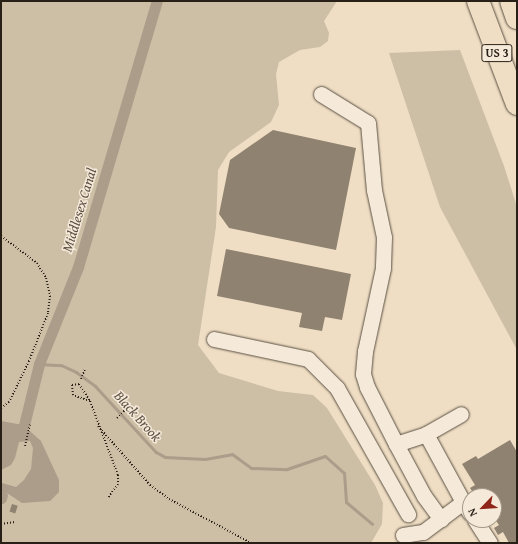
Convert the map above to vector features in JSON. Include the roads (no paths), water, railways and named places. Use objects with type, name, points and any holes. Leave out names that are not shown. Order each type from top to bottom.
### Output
[{"type":"highway","name":"US 3","points":[[478,1],[517,104]]},
{"type":"highway","points":[[511,1],[517,18]]},
{"type":"lane","points":[[321,94],[368,123],[374,190],[384,237],[383,268],[365,351],[363,374],[367,387],[396,444],[424,496],[441,519]]},
{"type":"lane","points":[[214,339],[308,359],[337,388],[408,514]]},
{"type":"lane","points":[[396,444],[426,434],[461,414]]},
{"type":"lane","points":[[426,434],[462,501]]},
{"type":"lane","points":[[399,539],[408,514],[424,496]]},
{"type":"lane","points":[[399,539],[423,532],[441,519],[462,510]]},
{"type":"lane","points":[[480,528],[490,543]]},
{"type":"waterway","name":"Middlesex Canal","points":[[24,425],[39,364],[78,267],[157,1]]},
{"type":"waterway","name":"Black Brook","points":[[39,364],[61,365],[76,372],[95,386],[156,452],[165,457],[205,459],[232,454],[251,468],[287,469],[325,456],[344,473],[346,502],[372,524]]}]
